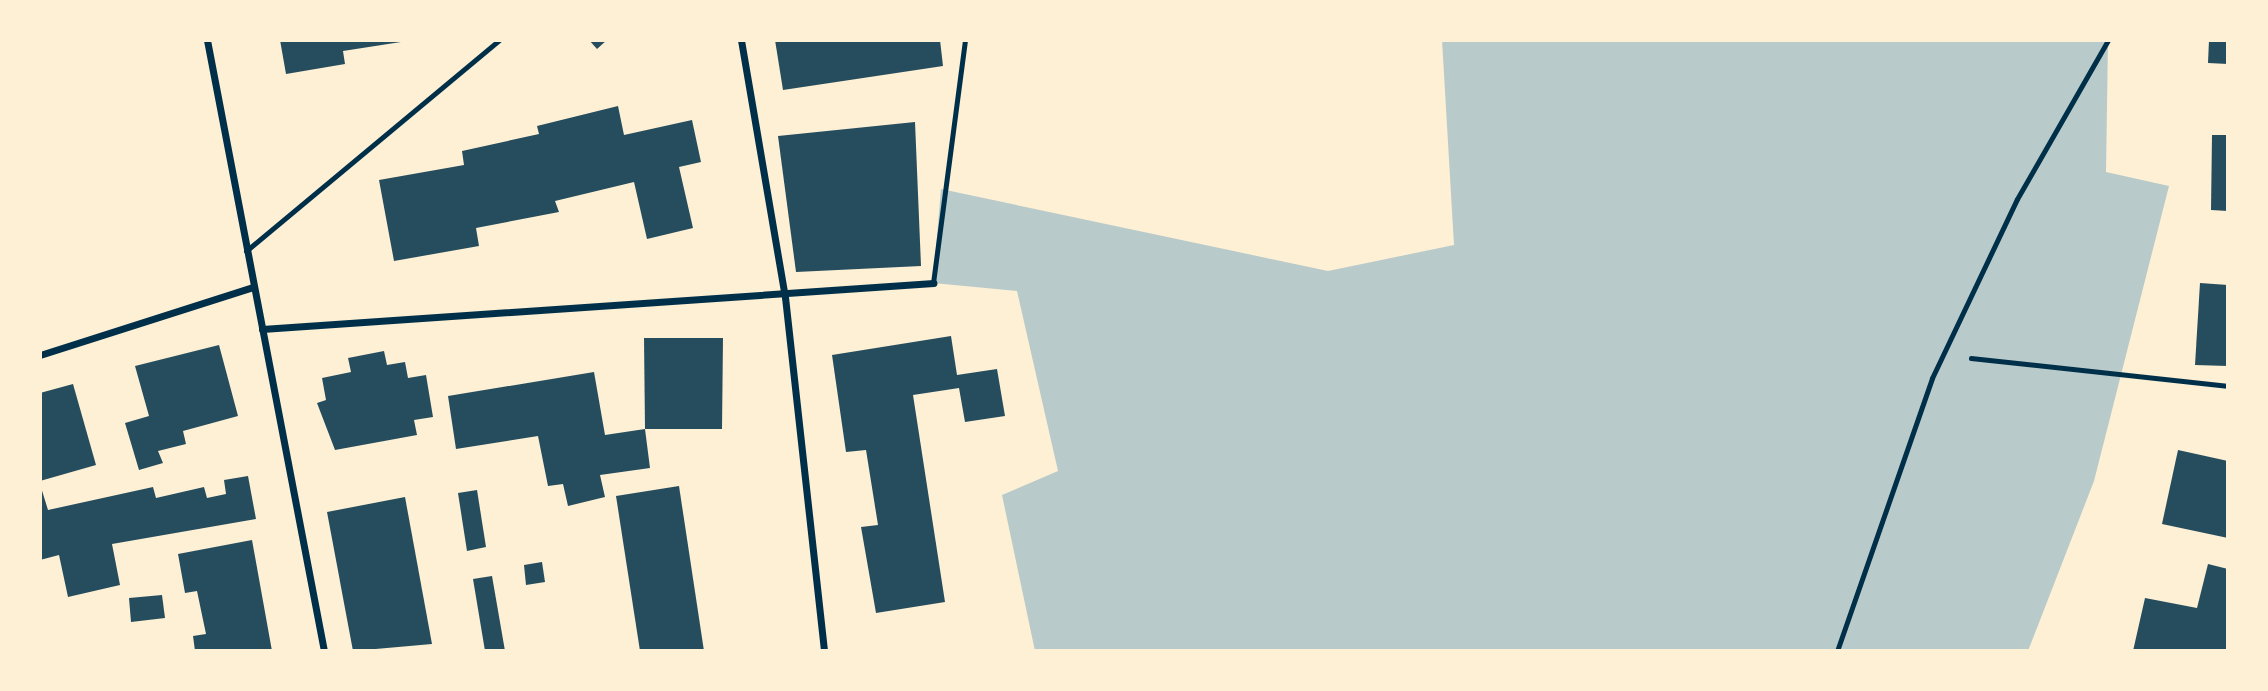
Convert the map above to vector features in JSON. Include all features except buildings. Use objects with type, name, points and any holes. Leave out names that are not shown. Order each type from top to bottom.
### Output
[{"type":"street","points":[[207,40],[245,252],[324,651]]},
{"type":"street","points":[[741,40],[785,297],[824,651]]},
{"type":"street","points":[[262,329],[785,297],[933,283]]},
{"type":"street","points":[[40,355],[253,287]]},
{"type":"lane","points":[[245,252],[499,40]]},
{"type":"lane","points":[[933,283],[965,40]]},
{"type":"lane","points":[[1837,651],[1943,355],[2017,199],[2108,40]]},
{"type":"path","points":[[1943,355],[2228,386]]},
{"type":"shaded area","points":[[1442,40],[2108,40],[2106,172],[2169,186],[2094,481],[2028,651],[1035,651],[1002,495],[1058,471],[1017,291],[933,283],[941,189],[1328,271],[1454,245]]}]
